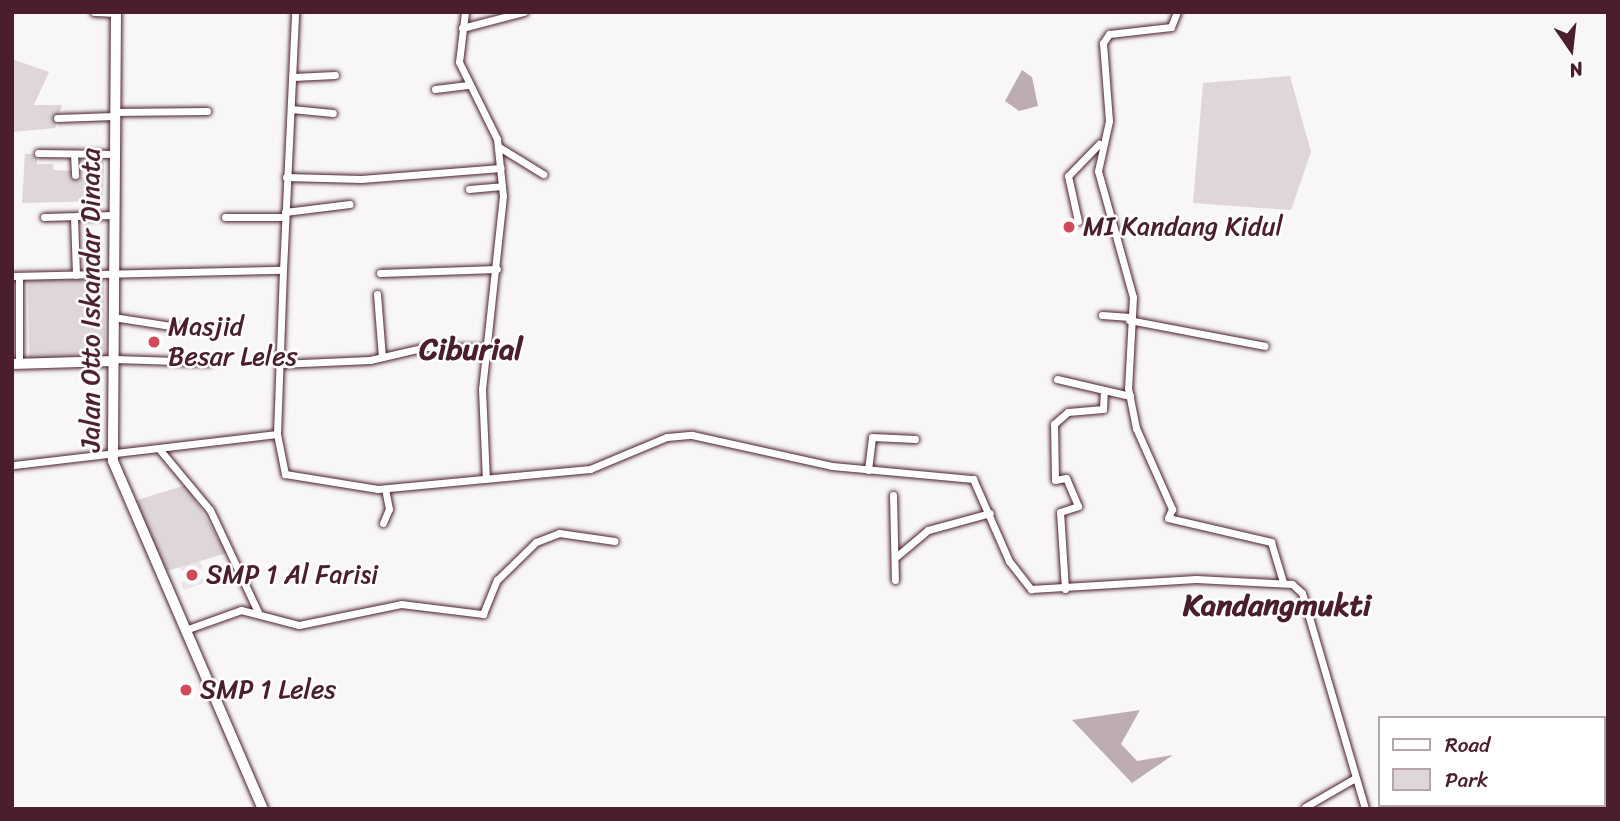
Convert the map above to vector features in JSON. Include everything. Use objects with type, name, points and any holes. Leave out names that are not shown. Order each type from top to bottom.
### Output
[{"type":"main road","name":"Jalan Otto Iskandar Dinata","points":[[116,13],[112,455],[263,809]]},
{"type":"street","points":[[93,12],[116,13]]},
{"type":"street","points":[[295,12],[277,434],[285,474],[385,489],[486,479],[601,467],[683,434],[868,470],[973,479],[1022,586],[1065,589],[1196,579],[1283,582],[1302,593],[1365,809]]},
{"type":"street","points":[[465,12],[459,62],[499,147],[502,186],[497,269],[481,407],[486,479]]},
{"type":"street","points":[[462,28],[524,12]]},
{"type":"street","points":[[1078,221],[1069,176],[1099,143],[1109,121],[1105,37],[1171,27],[1177,12]]},
{"type":"street","points":[[292,77],[335,75]]},
{"type":"street","points":[[435,89],[468,85]]},
{"type":"street","points":[[291,109],[333,113]]},
{"type":"street","points":[[57,118],[206,111]]},
{"type":"street","points":[[1099,143],[1103,205],[1131,288],[1130,396],[1136,428],[1172,509],[1168,518],[1271,542],[1283,582]]},
{"type":"street","points":[[499,147],[543,174]]},
{"type":"street","points":[[38,153],[113,154]]},
{"type":"street","points":[[74,154],[75,175]]},
{"type":"street","points":[[286,177],[361,179],[501,168]]},
{"type":"street","points":[[469,189],[502,186]]},
{"type":"street","points":[[225,217],[285,214],[350,204]]},
{"type":"street","points":[[44,217],[113,215]]},
{"type":"street","points":[[74,217],[76,275]]},
{"type":"street","points":[[380,273],[497,269]]},
{"type":"street","points":[[209,362],[114,360],[16,364],[16,276],[283,270]]},
{"type":"street","points":[[377,294],[382,356]]},
{"type":"street","points":[[1102,315],[1265,346]]},
{"type":"street","points":[[113,317],[177,327]]},
{"type":"street","points":[[279,364],[382,356],[426,347],[487,348]]},
{"type":"street","points":[[1057,380],[1130,396]]},
{"type":"street","points":[[1065,589],[1060,512],[1078,506],[1066,478],[1055,480],[1054,424],[1068,412],[1103,408],[1104,392]]},
{"type":"street","points":[[12,465],[160,450],[277,434]]},
{"type":"street","points":[[868,470],[872,437],[915,439]]},
{"type":"street","points":[[160,450],[211,510],[258,613]]},
{"type":"street","points":[[383,523],[389,509],[385,489]]},
{"type":"street","points":[[893,495],[897,556],[895,580]]},
{"type":"street","points":[[897,556],[928,530],[990,513]]},
{"type":"street","points":[[188,629],[241,610],[299,625],[401,604],[484,614],[497,580],[536,542],[559,533],[614,541]]},
{"type":"street","points":[[1305,807],[1328,799],[1355,778]]},
{"type":"street","points":[[1325,809],[1328,799]]},
{"type":"shaded area","points":[[1022,70],[1032,77],[1038,106],[1019,111],[1005,101]]},
{"type":"shaded area","name":"SMP 1 Al Farisi","points":[[199,560],[203,568],[196,572],[206,582],[184,590],[181,583],[188,580],[180,567]]},
{"type":"shaded area","points":[[1140,710],[1121,744],[1137,761],[1173,755],[1132,783],[1072,720]]},
{"type":"green space","points":[[12,59],[49,72],[34,105],[62,105],[55,128],[12,132]]},
{"type":"green space","points":[[1290,76],[1311,152],[1291,210],[1193,203],[1203,83]]},
{"type":"green space","points":[[25,154],[37,154],[37,164],[53,164],[54,170],[73,171],[73,177],[96,177],[96,160],[104,161],[103,201],[22,203]]},
{"type":"green space","points":[[104,279],[105,358],[29,359],[28,280]]},
{"type":"green space","points":[[186,485],[227,553],[167,571],[134,501]]},
{"type":"place","name":"MI Kandang Kidul","points":[[1069,227]]},
{"type":"place","name":"Masjid Besar Leles","points":[[154,342]]},
{"type":"place","name":"SMP 1 Al Farisi","points":[[192,575]]},
{"type":"place","name":"SMP 1 Leles","points":[[186,690]]},
{"type":"district","name":"Ciburial","points":[[471,349]]},
{"type":"district","name":"Kandangmukti","points":[[1277,605]]}]
